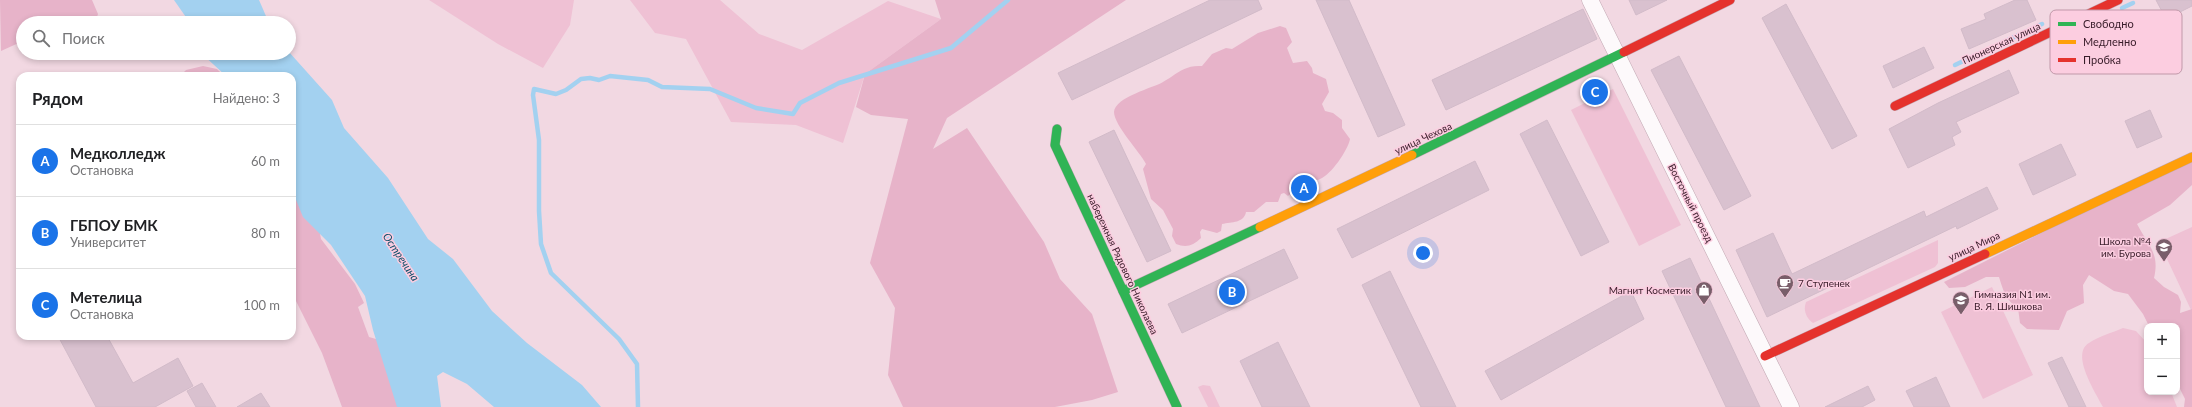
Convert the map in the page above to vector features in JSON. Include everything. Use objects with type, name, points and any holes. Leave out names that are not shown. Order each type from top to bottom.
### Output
[{"type":"street","name":"Восточный проезд","points":[[1590,0],[1791,407]]},
{"type":"street","name":"улица Чехова","points":[[1123,291],[1617,57],[1730,0]]},
{"type":"street","name":"Пионерская улица","points":[[2097,10],[2118,0]]},
{"type":"street","name":"Пионерская улица","points":[[1894,106],[2050,32]]},
{"type":"street","name":"набережная Рядового Николаева","points":[[1056,129],[1055,145],[1177,407]]},
{"type":"street","name":"улица Мира","points":[[1765,356],[2192,157]]},
{"type":"shaded area","points":[[0,0],[92,0],[98,14],[97,16],[16,16],[16,44],[1,51]]},
{"type":"shaded area","points":[[429,0],[574,0],[570,25],[543,68],[498,44]]},
{"type":"shaded area","points":[[630,0],[720,0],[759,34],[802,50],[888,1],[941,19],[865,74],[843,143],[796,125],[731,122],[686,39],[655,33]]},
{"type":"shaded area","points":[[935,0],[1126,0],[947,118],[933,149],[967,128],[1044,242],[1060,279],[1092,314],[1118,392],[1092,400],[1055,407],[903,407],[888,375],[895,308],[870,263],[908,119],[871,115],[856,107],[865,74],[941,19]]},
{"type":"shaded area","points":[[1280,26],[1286,28],[1292,42],[1287,48],[1293,63],[1307,61],[1312,68],[1313,73],[1326,79],[1329,92],[1322,104],[1325,111],[1333,113],[1342,120],[1342,128],[1350,139],[1349,144],[1329,173],[1319,180],[1310,181],[1288,196],[1284,193],[1281,194],[1278,202],[1266,202],[1254,212],[1246,212],[1245,216],[1240,220],[1222,224],[1221,231],[1217,233],[1202,229],[1200,232],[1201,238],[1195,243],[1186,246],[1176,244],[1172,236],[1173,229],[1163,210],[1151,199],[1143,169],[1146,164],[1118,124],[1114,112],[1116,107],[1127,97],[1163,82],[1184,69],[1193,66],[1202,66],[1212,54],[1226,48],[1232,49],[1258,33]]},
{"type":"shaded area","points":[[203,66],[217,69],[220,72],[184,72],[186,70]]},
{"type":"shaded area","points":[[1613,89],[1681,225],[1639,246],[1571,110]]},
{"type":"shaded area","points":[[2192,157],[2192,185],[2170,205],[2137,224],[2154,255],[2154,278],[2164,287],[2178,295],[2181,302],[2180,313],[2192,309],[2192,407],[2184,407],[2185,399],[2180,389],[2180,323],[2148,323],[2143,314],[2128,294],[2114,291],[2089,275],[2083,285],[2084,303],[2067,311],[2059,330],[2027,329],[2020,323],[2018,308],[2008,299],[1999,277],[1986,277],[1965,287],[1949,288],[1944,282]]},
{"type":"shaded area","points":[[296,178],[319,228],[321,239],[355,284],[364,303],[358,307],[369,337],[383,341],[404,407],[342,407],[322,353],[296,301]]},
{"type":"shaded area","points":[[2192,227],[2192,312],[2159,242]]},
{"type":"shaded area","points":[[1938,240],[1938,263],[1935,267],[1813,323],[1807,316],[1805,311],[1806,302]]},
{"type":"shaded area","points":[[1992,287],[2033,375],[1983,399],[1941,312]]},
{"type":"shaded area","points":[[2123,328],[2136,331],[2144,340],[2144,395],[2172,395],[2177,407],[2103,407],[2086,374],[2082,356],[2084,348],[2097,338]]},
{"type":"shaded area","points":[[1203,385],[1210,386],[1220,407],[1208,407],[1198,387]]},
{"type":"water","points":[[174,0],[259,0],[266,16],[185,16]]},
{"type":"water","name":"Остречина","points":[[209,60],[296,60],[332,100],[344,128],[388,178],[428,239],[453,259],[492,311],[527,343],[582,385],[601,407],[494,407],[467,384],[443,372],[437,376],[441,407],[397,407],[373,330],[365,296],[331,245],[303,217],[296,200],[296,72],[222,72]]},
{"type":"building","points":[[1210,0],[1258,0],[1262,9],[1072,100],[1058,73]]},
{"type":"building","points":[[1316,0],[1349,0],[1405,125],[1378,137]]},
{"type":"building","points":[[1629,0],[1667,0],[1636,15]]},
{"type":"building","points":[[2015,0],[2027,0],[2036,20],[1969,49],[1961,29],[1986,19],[1984,14]]},
{"type":"building","points":[[2156,0],[2192,0],[2192,6],[2182,11],[2161,10]]},
{"type":"building","points":[[1786,4],[1857,136],[1832,149],[1762,18]]},
{"type":"building","points":[[1583,9],[1597,39],[1446,110],[1432,80]]},
{"type":"building","points":[[1924,47],[1934,68],[1893,88],[1883,66]]},
{"type":"building","points":[[1679,56],[1751,196],[1724,210],[1651,70]]},
{"type":"building","points":[[2009,70],[2019,93],[1956,122],[1961,132],[1952,137],[1955,145],[1908,168],[1889,129],[1938,103]]},
{"type":"building","points":[[2150,110],[2162,137],[2137,148],[2125,121]]},
{"type":"building","points":[[1547,120],[1609,242],[1581,256],[1520,134]]},
{"type":"building","points":[[1114,130],[1171,251],[1147,262],[1089,142]]},
{"type":"building","points":[[2061,144],[2076,175],[2033,195],[2019,164]]},
{"type":"building","points":[[1475,161],[1489,190],[1352,258],[1337,229]]},
{"type":"building","points":[[1987,187],[1998,209],[1957,229],[1956,226],[1767,317],[1736,250],[1773,233],[1792,274],[1924,211],[1926,217]]},
{"type":"building","points":[[1284,249],[1298,278],[1182,333],[1168,304]]},
{"type":"building","points":[[1690,258],[1760,407],[1726,407],[1662,271]]},
{"type":"building","points":[[1390,271],[1456,407],[1421,407],[1362,285]]},
{"type":"building","points":[[1631,291],[1644,319],[1501,400],[1485,371]]},
{"type":"building","points":[[60,340],[109,340],[133,383],[178,358],[193,386],[155,407],[96,407]]},
{"type":"building","points":[[1278,342],[1310,407],[1262,407],[1240,361]]},
{"type":"building","points":[[2062,357],[2086,407],[2069,407],[2048,363]]},
{"type":"building","points":[[1936,377],[1950,407],[1914,407],[1906,391]]},
{"type":"building","points":[[202,383],[216,407],[196,407],[187,391]]},
{"type":"building","points":[[1868,386],[1875,400],[1862,407],[1825,407]]},
{"type":"building","points":[[261,393],[270,407],[237,407]]},
{"type":"waterway","points":[[638,407],[637,364],[619,339],[551,273],[541,244],[539,211],[539,140],[533,95],[534,89],[556,94],[566,90],[581,79],[590,78],[599,80],[610,76],[648,80],[662,87],[710,89],[756,108],[793,114],[800,103],[839,83],[951,48],[1008,0]]},
{"type":"waterway","points":[[2122,8],[2133,3]]},
{"type":"waterway","points":[[1997,45],[2042,24]]},
{"type":"waterway","points":[[1955,65],[1980,53]]},
{"type":"traffic: fast","points":[[1412,155],[1624,52]]},
{"type":"traffic: fast","points":[[1057,129],[1055,145],[1177,407]]},
{"type":"traffic: fast","points":[[1123,291],[1260,227]]},
{"type":"traffic: slow","points":[[1260,227],[1412,155]]},
{"type":"traffic: slow","points":[[1985,254],[2192,157]]},
{"type":"traffic: jam","points":[[1624,52],[1730,0]]},
{"type":"traffic: jam","points":[[2097,10],[2118,0]]},
{"type":"traffic: jam","points":[[1895,106],[2050,32]]},
{"type":"traffic: jam","points":[[1765,356],[1985,254]]},
{"type":"place","name":"Метелица","points":[[1595,92]]},
{"type":"place","name":"Медколледж","points":[[1304,188]]},
{"type":"place","name":"Школа №4 им. Бурова","points":[[2164,262]]},
{"type":"place","name":"ГБПОУ БМК","points":[[1232,292]]},
{"type":"place","name":"7 Ступенек","points":[[1785,298]]},
{"type":"place","name":"Магнит Косметик","points":[[1704,305]]},
{"type":"place","name":"Гимназия N1 им. В. Я. Шишкова","points":[[1961,315]]}]
